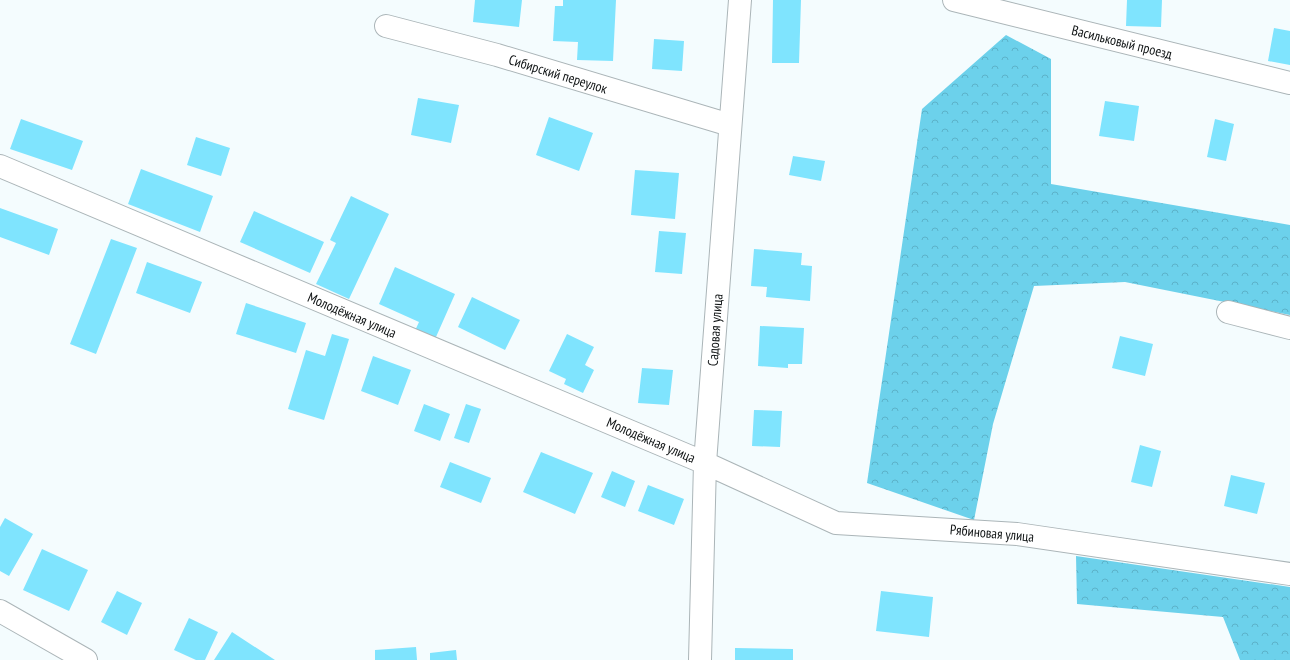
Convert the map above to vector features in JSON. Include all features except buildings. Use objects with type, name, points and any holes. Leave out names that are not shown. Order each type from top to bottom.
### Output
[{"type":"street","name":"Садовая улица","points":[[700,660],[705,463],[740,0]]},
{"type":"street","name":"Васильковый проезд","points":[[954,0],[1290,83]]},
{"type":"street","name":"Сибирский переулок","points":[[386,26],[497,56],[730,125]]},
{"type":"street","name":"Молодёжная улица","points":[[0,166],[705,463]]},
{"type":"street","points":[[1228,312],[1290,328]]},
{"type":"street","name":"Рябиновая улица","points":[[705,463],[836,523],[1017,534],[1290,574]]},
{"type":"street","points":[[0,611],[86,660]]},
{"type":"green space","points":[[1006,35],[1051,59],[1051,184],[1290,225],[1290,315],[1125,282],[1034,286],[993,424],[974,520],[867,483],[922,109]]},
{"type":"green space","points":[[1076,556],[1290,587],[1290,660],[1240,660],[1223,617],[1077,604]]}]
